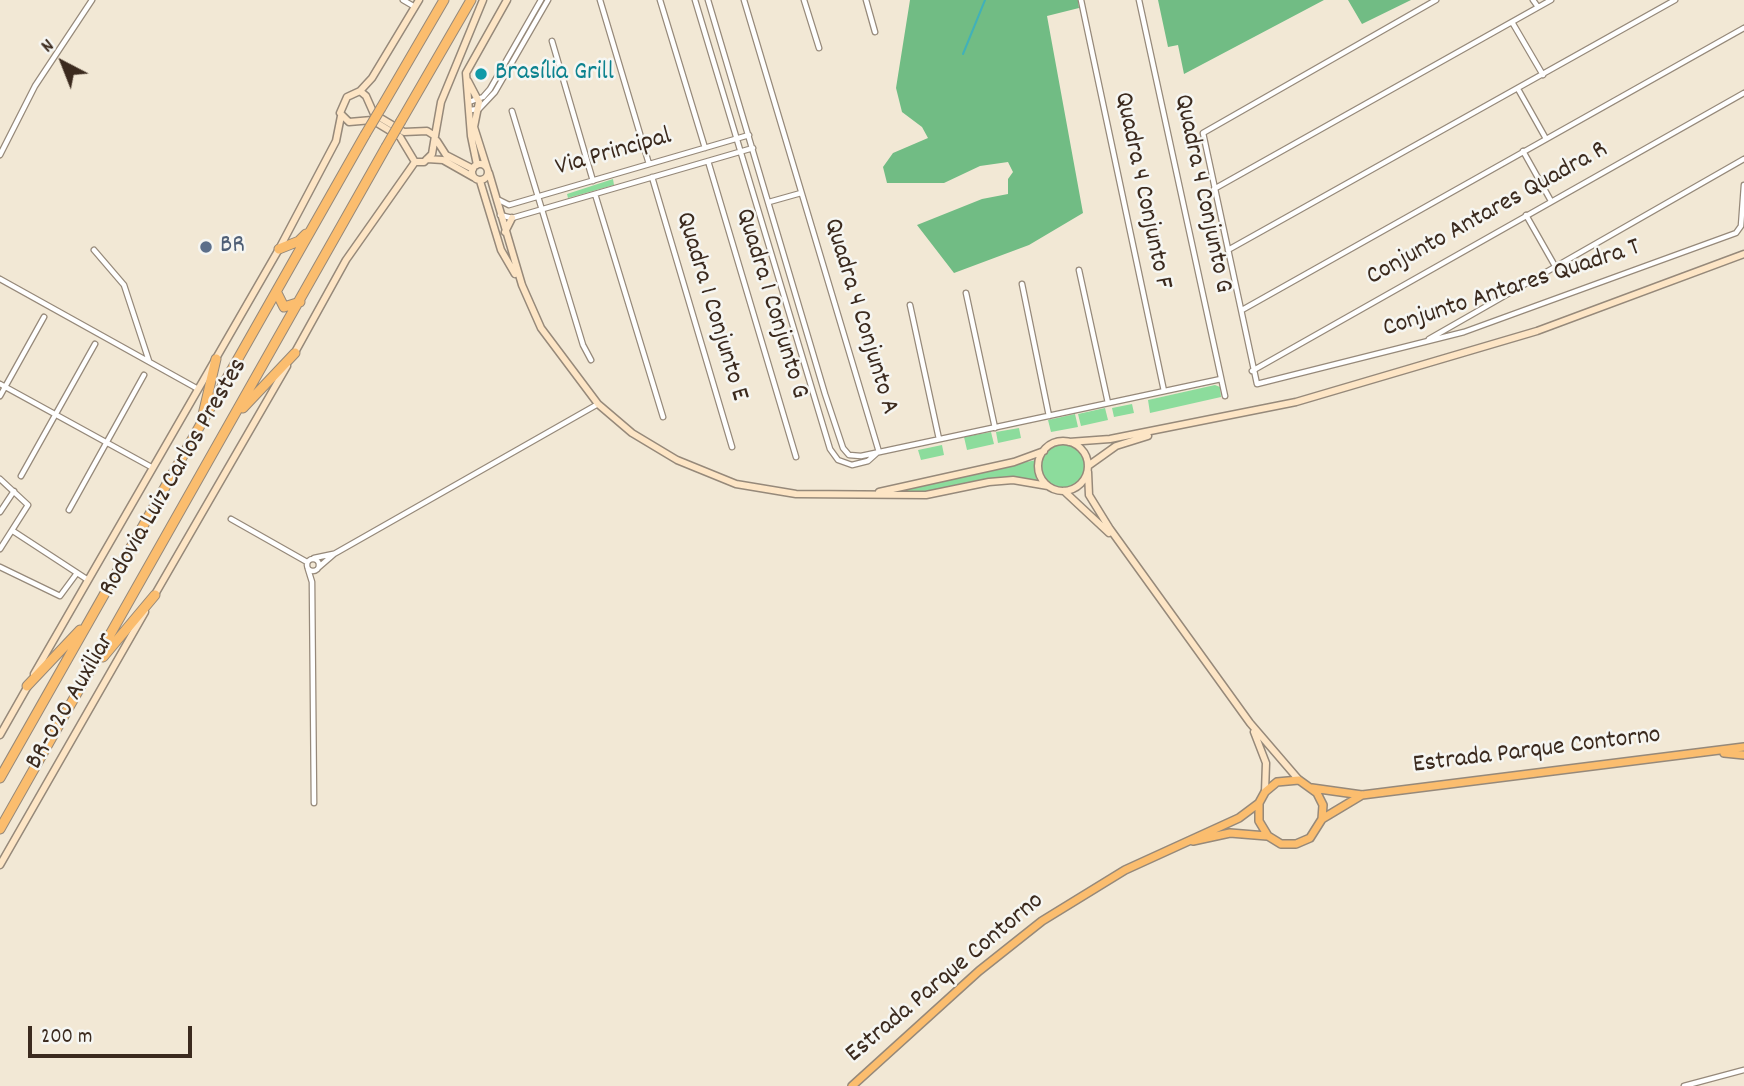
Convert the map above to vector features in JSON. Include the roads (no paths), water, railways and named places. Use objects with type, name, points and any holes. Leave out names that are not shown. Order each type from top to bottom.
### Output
[{"type":"highway","name":"Rodovia Luiz Carlos Prestes","points":[[0,778],[444,0]]},
{"type":"highway","name":"Rodovia Luiz Carlos Prestes","points":[[0,829],[471,0]]},
{"type":"highway","points":[[279,249],[299,241],[316,222]]},
{"type":"highway","points":[[277,293],[284,307],[300,302]]},
{"type":"highway","points":[[233,419],[295,352]]},
{"type":"highway","points":[[200,429],[216,359]]},
{"type":"highway","points":[[88,674],[155,594]]},
{"type":"highway","points":[[27,686],[90,618]]},
{"type":"main road","points":[[427,159],[435,138],[435,122],[449,78],[483,0]]},
{"type":"main road","points":[[507,0],[469,65],[467,78],[476,173],[501,250],[522,285]]},
{"type":"main road","points":[[417,4],[372,78],[360,91],[347,97],[341,107],[341,116],[349,122],[372,120],[403,141],[415,162],[427,159],[443,160],[476,173],[488,170]]},
{"type":"main road","points":[[467,78],[478,99],[479,109],[474,127],[499,215],[522,285],[541,328],[598,404],[632,433],[677,460],[736,484],[796,494],[926,495],[999,481],[1048,486],[1064,491],[1122,547]]},
{"type":"main road","points":[[360,91],[366,96],[374,114],[409,134],[427,131],[446,155],[476,173],[488,170]]},
{"type":"main road","name":"BR-020 Auxiliar","points":[[0,735],[279,249],[336,141],[341,116]]},
{"type":"main road","name":"BR-020 Auxiliar","points":[[0,865],[346,260],[415,162]]},
{"type":"main road","points":[[490,210],[499,215]]},
{"type":"main road","points":[[505,232],[512,218]]},
{"type":"main road","points":[[867,494],[1014,462],[1044,451],[1055,443],[1110,439],[1171,429],[1296,402],[1480,349],[1584,315],[1744,256]]},
{"type":"main road","points":[[1064,491],[1081,483],[1088,469],[1116,446],[1171,429]]},
{"type":"main road","points":[[1069,442],[1083,451],[1088,469],[1089,495],[1122,547],[1250,723],[1299,780],[1312,788],[1320,799],[1322,819],[1316,832],[1304,842],[1281,844],[1268,836],[1230,833],[1178,844]]},
{"type":"main road","points":[[1044,451],[1040,473],[1048,486]]},
{"type":"main road","points":[[1250,723],[1266,763],[1265,792]]},
{"type":"main road","points":[[1717,752],[1744,747]]},
{"type":"main road","points":[[1717,752],[1744,755]]},
{"type":"main road","name":"Estrada Parque Contorno","points":[[1362,794],[1717,752]]},
{"type":"main road","points":[[1178,844],[1238,818],[1259,803],[1265,792],[1276,782],[1299,780]]},
{"type":"main road","points":[[1312,788],[1362,794]]},
{"type":"main road","points":[[1322,819],[1362,794]]},
{"type":"main road","points":[[1259,803],[1259,821],[1268,836]]},
{"type":"main road","name":"Estrada Parque Contorno","points":[[852,1086],[1026,933],[1095,887],[1178,844]]},
{"type":"street","points":[[0,154],[35,86],[92,0]]},
{"type":"street","points":[[403,0],[417,4]]},
{"type":"street","points":[[470,106],[479,109],[541,4],[548,0]]},
{"type":"street","points":[[600,0],[649,164]]},
{"type":"street","points":[[660,0],[705,148]]},
{"type":"street","points":[[695,0],[813,398],[831,449],[838,460],[857,466],[879,452]]},
{"type":"street","points":[[708,0],[844,451],[857,457],[1221,379]]},
{"type":"street","name":"Quadra 4 Conjunto A","points":[[744,0],[879,452]]},
{"type":"street","points":[[804,0],[819,48]]},
{"type":"street","points":[[866,0],[875,32]]},
{"type":"street","name":"Quadra 4 Conjunto F","points":[[1081,0],[1164,391]]},
{"type":"street","name":"Quadra 4 Conjunto G","points":[[1139,0],[1225,396]]},
{"type":"street","points":[[1252,371],[1203,135],[1437,0]]},
{"type":"street","points":[[1533,0],[1538,7]]},
{"type":"street","points":[[1214,189],[1551,0]]},
{"type":"street","points":[[1228,250],[1675,0]]},
{"type":"street","points":[[1512,22],[1543,75]]},
{"type":"street","points":[[1241,310],[1545,137],[1744,28]]},
{"type":"street","points":[[552,41],[593,181]]},
{"type":"street","points":[[715,68],[727,64]]},
{"type":"street","points":[[1518,89],[1545,137]]},
{"type":"street","points":[[470,106],[492,91]]},
{"type":"street","name":"Conjunto Antares Quadra R","points":[[1252,371],[1744,93]]},
{"type":"street","points":[[513,111],[583,345],[591,360]]},
{"type":"street","name":"Via Principal","points":[[494,195],[509,205],[749,135]]},
{"type":"street","points":[[724,142],[730,147],[729,155]]},
{"type":"street","name":"Via Principal","points":[[512,218],[752,148]]},
{"type":"street","points":[[1523,151],[1551,201]]},
{"type":"street","points":[[1422,342],[1744,159]]},
{"type":"street","points":[[660,161],[665,174]]},
{"type":"street","name":"Quadra 1 Conjunto G","points":[[708,161],[796,457]]},
{"type":"street","points":[[616,174],[620,187]]},
{"type":"street","name":"Quadra 1 Conjunto E","points":[[652,177],[732,447]]},
{"type":"street","name":"Conjunto Antares Quadra T","points":[[1252,371],[1255,383],[1464,332],[1736,233],[1741,226],[1744,185]]},
{"type":"street","points":[[769,202],[802,193]]},
{"type":"street","points":[[595,194],[663,417]]},
{"type":"street","points":[[499,215],[512,218]]},
{"type":"street","points":[[1526,215],[1555,266]]},
{"type":"street","points":[[760,220],[773,216]]},
{"type":"street","points":[[94,250],[124,285],[149,362]]},
{"type":"street","points":[[1079,270],[1108,403]]},
{"type":"street","points":[[0,279],[199,389]]},
{"type":"street","points":[[1022,284],[1049,416]]},
{"type":"street","points":[[966,293],[995,428]]},
{"type":"street","points":[[911,305],[939,439]]},
{"type":"street","points":[[0,396],[3,386],[44,317]]},
{"type":"street","points":[[1460,321],[1464,332]]},
{"type":"street","points":[[21,476],[95,344]]},
{"type":"street","points":[[69,510],[144,375]]},
{"type":"street","points":[[3,386],[154,468]]},
{"type":"street","points":[[813,398],[825,394]]},
{"type":"street","points":[[312,582],[318,569],[334,554],[598,404]]},
{"type":"street","points":[[0,480],[29,505],[0,549]]},
{"type":"street","points":[[0,512],[14,491]]},
{"type":"street","points":[[231,519],[307,566],[318,569]]},
{"type":"street","points":[[13,531],[89,581]]},
{"type":"street","points":[[307,566],[314,558],[334,554]]},
{"type":"street","points":[[314,558],[318,569]]},
{"type":"street","points":[[307,566],[312,582],[314,803]]},
{"type":"street","points":[[0,567],[60,596],[77,573]]},
{"type":"street","points":[[1684,1086],[1744,1070]]},
{"type":"waterway","points":[[963,54],[985,0]]},
{"type":"place","name":"Brasília Grill","points":[[481,74]]},
{"type":"place","name":"BR","points":[[206,247]]}]
